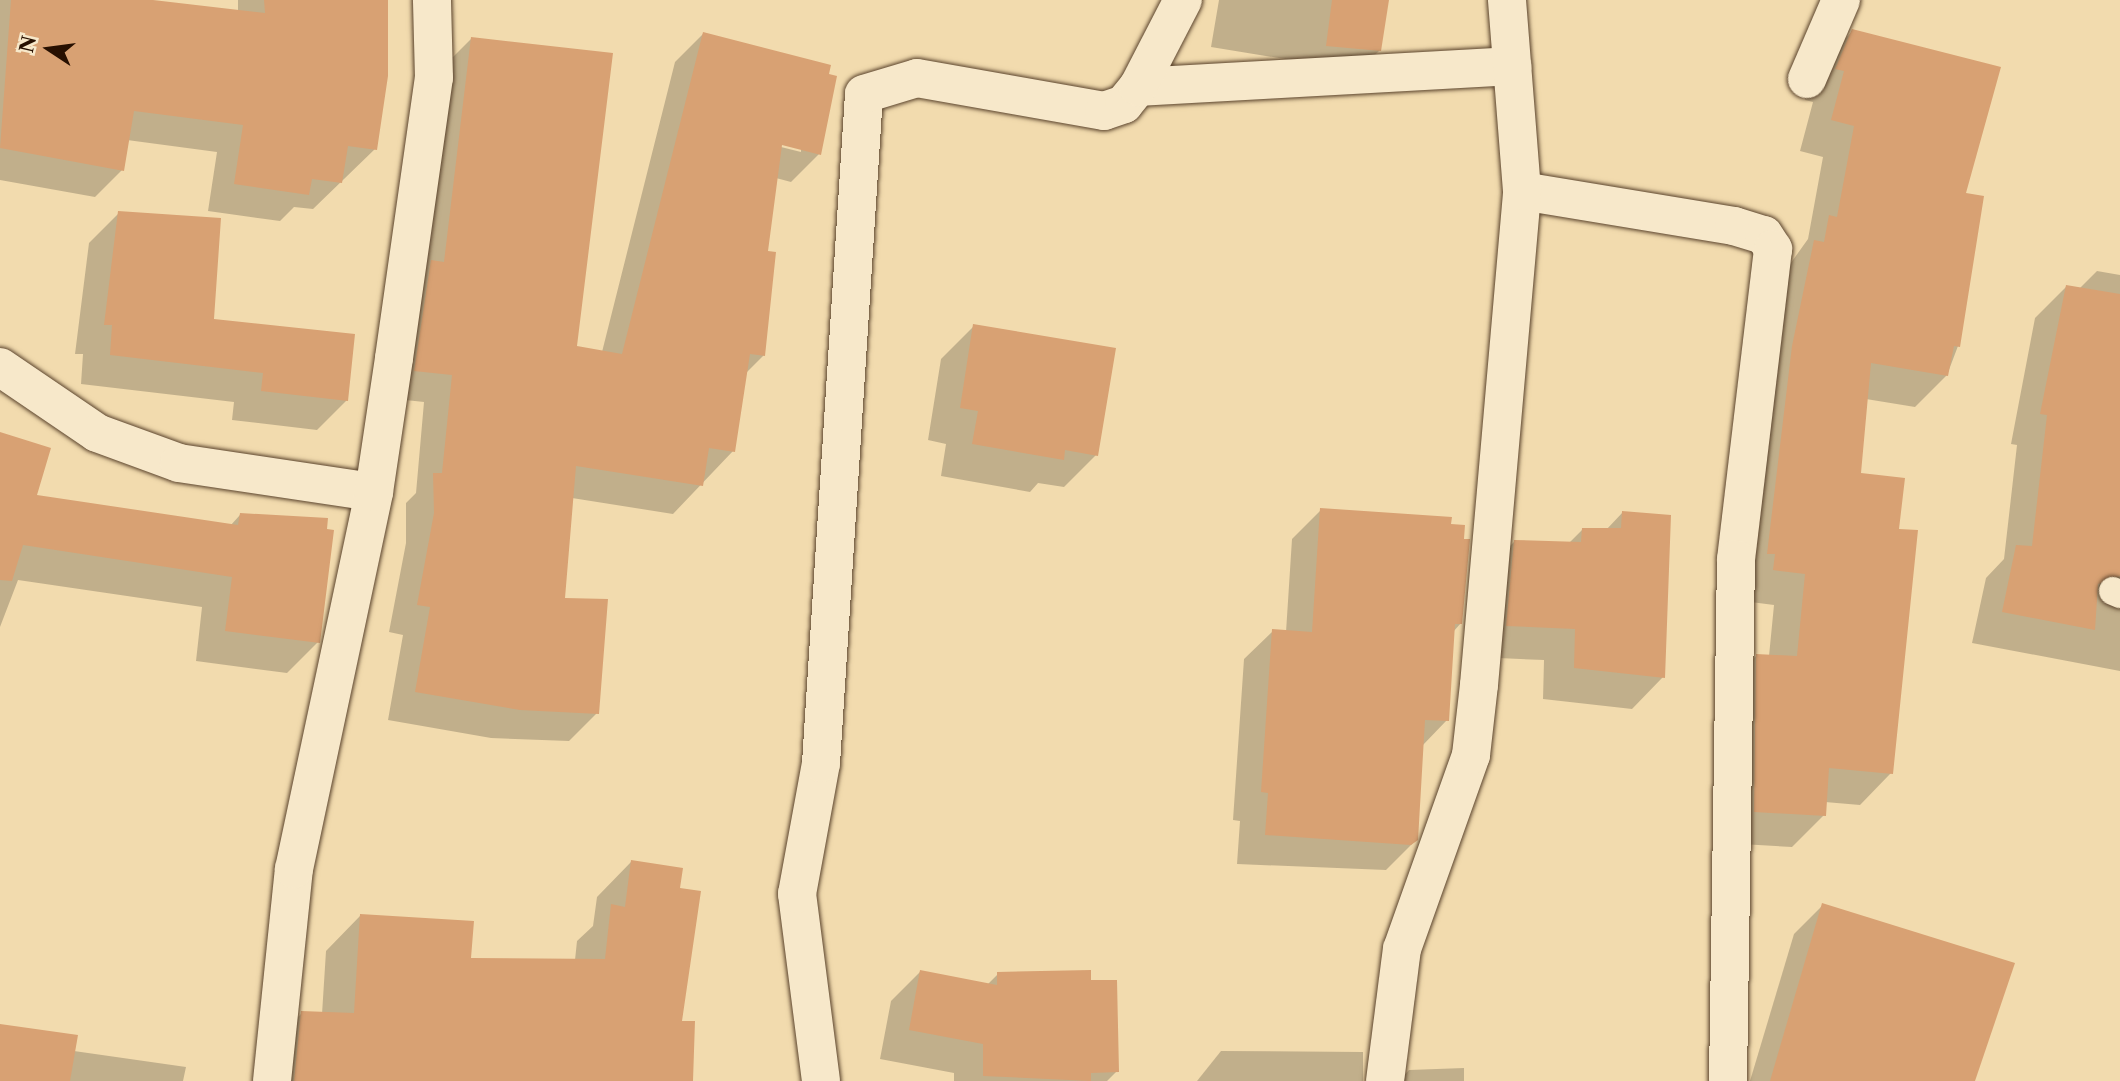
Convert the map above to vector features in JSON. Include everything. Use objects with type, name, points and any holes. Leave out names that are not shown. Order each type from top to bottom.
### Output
[{"type":"street","points":[[272,1081],[294,869],[374,492],[434,79],[432,0]]},
{"type":"street","points":[[821,1081],[797,894],[821,763],[864,94],[917,78],[1104,111],[1124,104],[1138,87],[1183,0]]},
{"type":"street","points":[[1385,1081],[1402,949],[1471,755],[1522,191],[1507,0]]},
{"type":"street","points":[[1807,79],[1841,0]]},
{"type":"street","points":[[1138,87],[1512,66]]},
{"type":"street","points":[[1522,191],[1734,226],[1764,235],[1773,249],[1736,559],[1728,1081]]},
{"type":"street","points":[[0,367],[97,433],[179,463],[374,492]]},
{"type":"building","points":[[11,0],[153,0],[265,13],[264,0],[388,0],[388,76],[377,150],[348,146],[342,183],[312,179],[309,195],[234,184],[243,125],[134,111],[124,171],[0,148]]},
{"type":"building","points":[[1332,0],[1389,0],[1381,51],[1326,46]]},
{"type":"building","points":[[1852,29],[2001,67],[1966,193],[1984,196],[1960,347],[1954,346],[1948,376],[1871,363],[1861,473],[1905,478],[1899,529],[1918,530],[1893,774],[1829,768],[1826,816],[1754,812],[1756,654],[1797,656],[1805,574],[1773,570],[1775,554],[1767,554],[1792,346],[1814,240],[1824,242],[1829,215],[1837,217],[1854,126],[1831,120],[1844,71],[1835,69]]},
{"type":"building","points":[[703,32],[831,65],[829,74],[837,76],[821,155],[782,145],[768,251],[776,252],[765,356],[750,354],[735,452],[709,448],[703,486],[576,466],[565,598],[608,599],[599,714],[520,710],[415,692],[430,607],[417,605],[434,513],[433,473],[442,473],[452,375],[414,371],[431,260],[444,262],[471,37],[613,53],[577,346],[622,354]]},
{"type":"building","points":[[118,211],[221,218],[214,319],[355,334],[348,401],[261,391],[263,373],[110,355],[112,325],[104,325]]},
{"type":"building","points":[[2066,285],[2120,294],[2120,576],[2098,584],[2095,630],[2002,612],[2016,545],[2032,546],[2047,415],[2040,414]]},
{"type":"building","points":[[973,324],[1116,348],[1098,456],[1065,450],[1064,460],[972,444],[978,411],[960,408]]},
{"type":"building","points":[[0,432],[51,448],[37,495],[238,525],[240,513],[328,518],[327,529],[334,530],[320,643],[225,631],[232,577],[23,545],[12,581],[0,580]]},
{"type":"building","points":[[1320,508],[1452,517],[1451,524],[1465,525],[1464,539],[1470,539],[1462,624],[1455,624],[1449,721],[1425,720],[1418,840],[1411,845],[1265,835],[1268,793],[1261,792],[1272,629],[1312,632]]},
{"type":"building","points":[[1622,511],[1671,515],[1665,678],[1574,668],[1575,629],[1506,626],[1514,540],[1581,542],[1582,528],[1621,528]]},
{"type":"building","points":[[631,860],[683,868],[680,888],[701,891],[682,1021],[695,1021],[693,1081],[294,1081],[301,1011],[354,1013],[360,914],[474,921],[471,958],[605,959],[611,904],[625,907]]},
{"type":"building","points":[[1822,903],[2015,963],[1975,1081],[1770,1081]]},
{"type":"building","points":[[920,970],[997,985],[997,972],[1091,970],[1091,980],[1117,980],[1119,1072],[1091,1073],[1091,1081],[983,1076],[983,1044],[909,1030]]},
{"type":"building","points":[[0,1024],[78,1035],[70,1081],[0,1081]]}]
